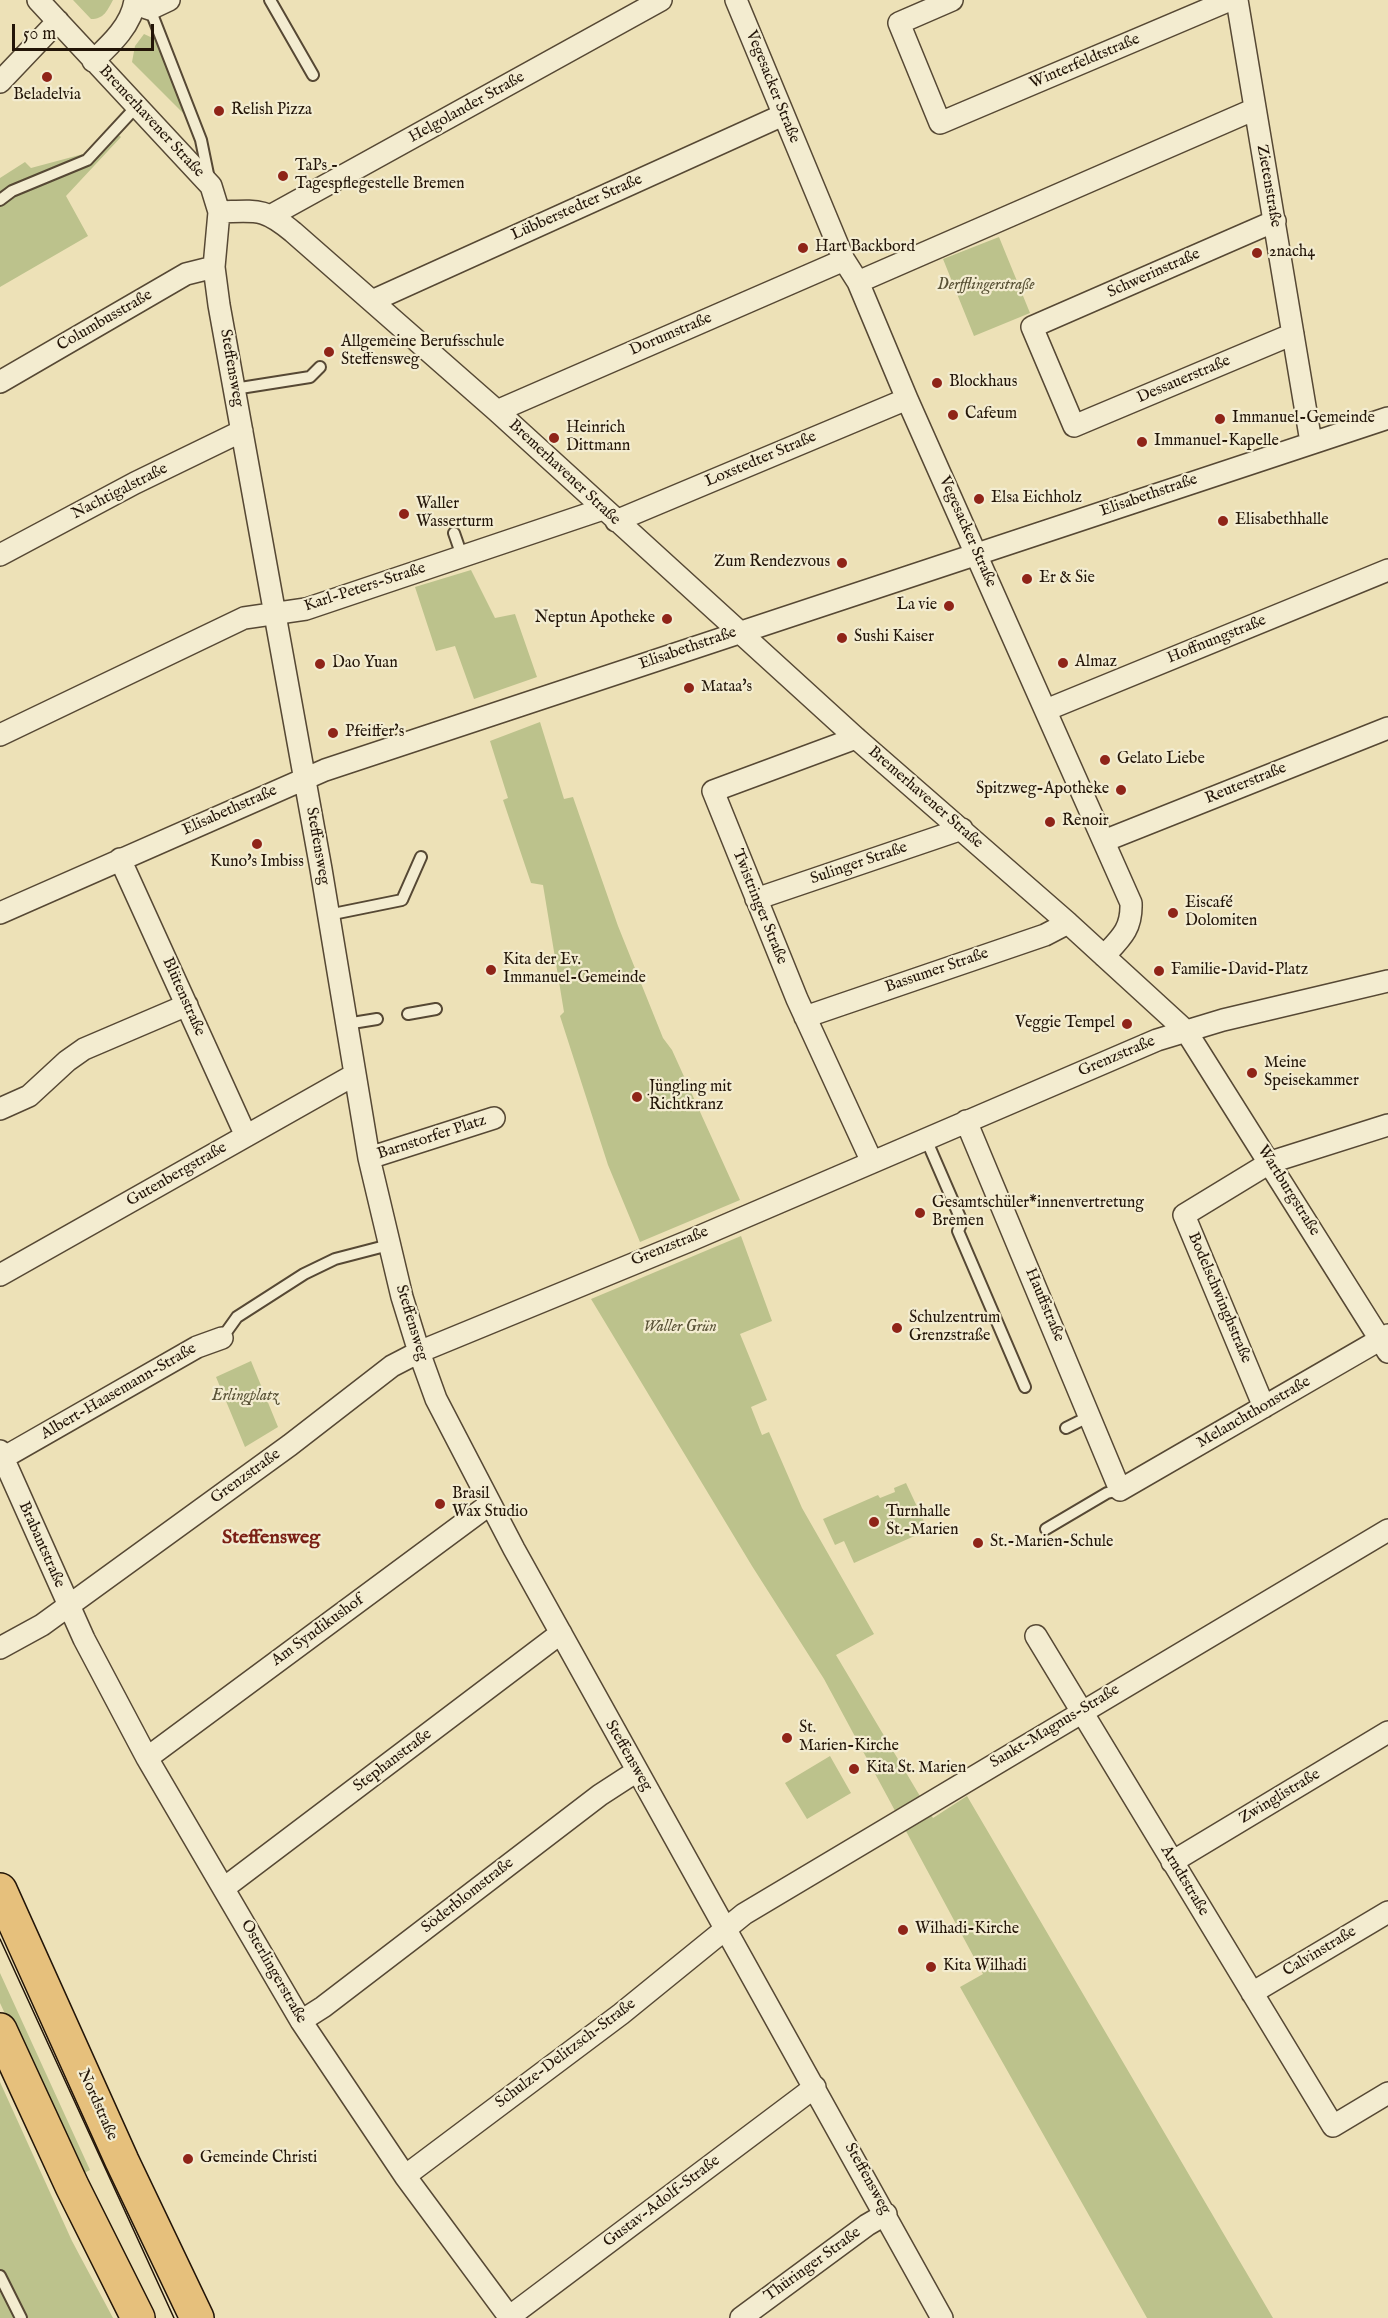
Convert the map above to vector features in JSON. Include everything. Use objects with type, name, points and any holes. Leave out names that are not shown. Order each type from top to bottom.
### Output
[{"type":"main road","name":"Nordstraße","points":[[0,1890],[122,2161],[197,2318]]},
{"type":"main road","points":[[0,2030],[72,2186],[138,2318]]},
{"type":"street","name":"Bremerhavener Straße","points":[[38,0],[211,186],[219,212]]},
{"type":"street","name":"Helgolander Straße","points":[[272,215],[661,0]]},
{"type":"street","name":"Vegesacker Straße","points":[[736,0],[844,260],[858,282],[907,399],[1131,903],[1132,920],[1122,937],[1104,956]]},
{"type":"street","name":"Winterfeldtstraße","points":[[952,0],[899,23],[940,123],[1230,0]]},
{"type":"street","name":"Zietenstraße","points":[[1237,0],[1311,442]]},
{"type":"street","points":[[93,61],[147,3]]},
{"type":"street","points":[[0,82],[58,21]]},
{"type":"street","points":[[858,282],[1255,109]]},
{"type":"street","name":"Lübberstedter Straße","points":[[372,301],[783,115]]},
{"type":"street","points":[[219,212],[252,211],[272,215]]},
{"type":"street","name":"Steffensweg","points":[[219,212],[214,267],[305,778],[354,1075],[369,1158],[389,1245],[419,1352],[436,1399],[490,1504],[942,2318]]},
{"type":"street","name":"Bremerhavener Straße","points":[[272,215],[497,411],[856,738],[1104,956]]},
{"type":"street","name":"Schwerinstraße","points":[[1074,426],[1032,327],[1275,221]]},
{"type":"street","name":"Dorumstraße","points":[[497,411],[844,260]]},
{"type":"street","name":"Columbusstraße","points":[[0,382],[186,274],[214,267]]},
{"type":"street","name":"Dessauerstraße","points":[[1074,426],[1293,334]]},
{"type":"street","name":"Loxstedter Straße","points":[[610,515],[907,399]]},
{"type":"street","name":"Elisabethstraße","points":[[0,912],[305,778],[741,631],[1388,418]]},
{"type":"street","name":"Nachtigalstraße","points":[[0,555],[135,483],[242,431]]},
{"type":"street","name":"Karl-Peters-Straße","points":[[0,735],[244,618],[306,609],[462,556],[610,515]]},
{"type":"street","name":"Hoffnungstraße","points":[[1046,710],[1388,570]]},
{"type":"street","name":"Reuterstraße","points":[[1104,841],[1388,728]]},
{"type":"street","name":"Twistringer Straße","points":[[856,738],[713,791],[805,1017],[872,1162]]},
{"type":"street","name":"Sulinger Straße","points":[[756,899],[962,829]]},
{"type":"street","name":"Blütenstraße","points":[[120,860],[246,1136]]},
{"type":"street","name":"Bassumer Straße","points":[[805,1017],[1045,935],[1068,923]]},
{"type":"street","points":[[1104,956],[1186,1031]]},
{"type":"street","name":"Grenzstraße","points":[[5,1643],[42,1625],[290,1445],[392,1366],[419,1352],[966,1121],[1186,1031],[1388,981]]},
{"type":"street","points":[[0,1109],[29,1096],[67,1061],[84,1049],[187,1005]]},
{"type":"street","name":"Wartburgstraße","points":[[1186,1031],[1385,1342]]},
{"type":"street","name":"Gutenbergstraße","points":[[0,1275],[354,1075]]},
{"type":"street","name":"Barnstorfer Platz","points":[[369,1158],[494,1118]]},
{"type":"street","name":"Hauffstraße","points":[[966,1121],[1120,1490]]},
{"type":"street","points":[[1271,1162],[1388,1125]]},
{"type":"street","name":"Bodelschwinghstraße","points":[[1264,1407],[1184,1215],[1271,1162]]},
{"type":"street","name":"Albert-Haasemann-Straße","points":[[2,1455],[197,1347],[222,1338]]},
{"type":"street","name":"Melanchthonstraße","points":[[1120,1490],[1264,1407],[1385,1342]]},
{"type":"street","name":"Brabantstraße","points":[[2,1455],[68,1606]]},
{"type":"street","name":"Am Syndikushof","points":[[147,1758],[490,1504]]},
{"type":"street","name":"Sankt-Magnus-Straße","points":[[725,1930],[744,1914],[1388,1530]]},
{"type":"street","name":"Osterlingerstraße","points":[[68,1606],[147,1758],[301,2021],[405,2176],[509,2318]]},
{"type":"street","name":"Stephanstraße","points":[[224,1888],[561,1633]]},
{"type":"street","name":"Arndtstraße","points":[[1036,1636],[1333,2126],[1388,2092]]},
{"type":"street","name":"Zwinglistraße","points":[[1172,1862],[1388,1732]]},
{"type":"street","name":"Söderblomstraße","points":[[301,2021],[332,2000],[600,1795],[637,1772]]},
{"type":"street","name":"Calvinstraße","points":[[1252,1993],[1388,1912]]},
{"type":"street","name":"Schulze-Delitzsch-Straße","points":[[405,2176],[621,2014],[725,1930]]},
{"type":"street","name":"Gustav-Adolf-Straße","points":[[509,2318],[815,2087]]},
{"type":"street","name":"Thüringer Straße","points":[[741,2318],[886,2214]]},
{"type":"lane","points":[[270,0],[313,75]]},
{"type":"lane","points":[[147,3],[201,140],[211,186]]},
{"type":"lane","points":[[0,200],[12,191],[87,160],[136,107]]},
{"type":"lane","points":[[234,389],[310,377],[320,367]]},
{"type":"lane","points":[[454,533],[462,556]]},
{"type":"lane","points":[[328,915],[402,900],[421,857]]},
{"type":"lane","points":[[408,1014],[436,1009]]},
{"type":"lane","points":[[346,1024],[377,1019]]},
{"type":"lane","points":[[926,1138],[962,1222],[958,1231],[1025,1387]]},
{"type":"lane","name":"Albert-Haasemann-Straße","points":[[222,1338],[237,1317],[304,1274],[335,1259],[389,1245]]},
{"type":"lane","points":[[1066,1428],[1090,1416]]},
{"type":"lane","points":[[1046,1529],[1107,1492],[1120,1490]]},
{"type":"lane","points":[[0,2276],[21,2318]]},
{"type":"green space","points":[[73,0],[113,0],[102,16],[91,19]]},
{"type":"green space","points":[[144,34],[157,40],[190,120],[132,62],[135,46]]},
{"type":"green space","points":[[111,128],[121,137],[66,196],[88,236],[0,287],[0,178],[25,162],[31,168],[87,153]]},
{"type":"green space","name":"Derfflingerstraße","points":[[999,237],[1030,313],[974,336],[943,259]]},
{"type":"green space","points":[[471,570],[495,618],[515,614],[537,677],[474,699],[455,646],[436,651],[415,587]]},
{"type":"green space","points":[[540,722],[564,799],[573,797],[618,926],[663,1038],[672,1050],[740,1200],[640,1242],[608,1165],[560,1016],[564,1012],[543,885],[531,883],[503,800],[508,798],[490,741]]},
{"type":"green space","name":"Waller Grün","points":[[741,1236],[772,1321],[740,1334],[767,1400],[751,1407],[762,1435],[769,1432],[802,1508],[874,1634],[836,1655],[933,1818],[967,1796],[1273,2318],[1147,2318],[960,1987],[983,1974],[824,1679],[752,1566],[591,1299]]},
{"type":"green space","name":"Erlingplatz","points":[[251,1361],[278,1427],[245,1447],[216,1377]]},
{"type":"green space","name":"Turnhalle St.-Marien","points":[[906,1483],[928,1530],[854,1563],[844,1541],[835,1545],[823,1519],[878,1495],[880,1498],[895,1492],[894,1488]]},
{"type":"green space","points":[[830,1756],[851,1793],[807,1819],[785,1783]]},
{"type":"green space","points":[[0,1973],[90,2170],[80,2175],[0,2003]]},
{"type":"green space","points":[[0,2082],[72,2241],[113,2318],[0,2318]]},
{"type":"tram line","points":[[0,1939],[174,2318]]},
{"type":"place","name":"Beladelvia","points":[[47,77]]},
{"type":"place","name":"Relish Pizza","points":[[219,111]]},
{"type":"place","name":"TaPs - Tagespflegestelle Bremen","points":[[283,176]]},
{"type":"place","name":"Hart Backbord","points":[[803,248]]},
{"type":"place","name":"2nach4","points":[[1257,253]]},
{"type":"place","name":"Allgemeine Berufsschule Steffensweg","points":[[329,352]]},
{"type":"place","name":"Blockhaus","points":[[937,383]]},
{"type":"place","name":"Cafeum","points":[[953,415]]},
{"type":"place","name":"Immanuel-Gemeinde","points":[[1220,419]]},
{"type":"place","name":"Heinrich Dittmann","points":[[554,438]]},
{"type":"place","name":"Immanuel-Kapelle","points":[[1142,442]]},
{"type":"place","name":"Elsa Eichholz","points":[[979,499]]},
{"type":"place","name":"Waller Wasserturm","points":[[404,514]]},
{"type":"place","name":"Elisabethhalle","points":[[1223,521]]},
{"type":"place","name":"Zum Rendezvous","points":[[842,563]]},
{"type":"place","name":"Er & Sie","points":[[1027,579]]},
{"type":"place","name":"La vie","points":[[949,606]]},
{"type":"place","name":"Neptun Apotheke","points":[[667,619]]},
{"type":"place","name":"Sushi Kaiser","points":[[842,638]]},
{"type":"place","name":"Almaz","points":[[1063,663]]},
{"type":"place","name":"Dao Yuan","points":[[320,664]]},
{"type":"place","name":"Mataa's","points":[[689,688]]},
{"type":"place","name":"Pfeiffer's","points":[[333,733]]},
{"type":"place","name":"Gelato Liebe","points":[[1105,760]]},
{"type":"place","name":"Spitzweg-Apotheke","points":[[1121,790]]},
{"type":"place","name":"Renoir","points":[[1050,822]]},
{"type":"place","name":"Kuno's Imbiss","points":[[257,844]]},
{"type":"place","name":"Eiscafé Dolomiten","points":[[1173,913]]},
{"type":"place","name":"Kita der Ev. Immanuel-Gemeinde","points":[[491,970]]},
{"type":"place","name":"Familie-David-Platz","points":[[1159,971]]},
{"type":"place","name":"Veggie Tempel","points":[[1127,1024]]},
{"type":"place","name":"Meine Speisekammer","points":[[1252,1073]]},
{"type":"place","name":"Jüngling mit Richtkranz","points":[[637,1097]]},
{"type":"place","name":"Gesamtschüler*innenvertretung Bremen","points":[[920,1213]]},
{"type":"place","name":"Schulzentrum Grenzstraße","points":[[897,1328]]},
{"type":"place","name":"Brasil Wax Studio","points":[[440,1504]]},
{"type":"place","name":"Turnhalle St.-Marien","points":[[874,1522]]},
{"type":"place","name":"St.-Marien-Schule","points":[[978,1543]]},
{"type":"place","name":"St. Marien-Kirche","points":[[787,1738]]},
{"type":"place","name":"Kita St. Marien","points":[[854,1769]]},
{"type":"place","name":"Wilhadi-Kirche","points":[[903,1930]]},
{"type":"place","name":"Kita Wilhadi","points":[[931,1967]]},
{"type":"place","name":"Gemeinde Christi","points":[[188,2159]]},
{"type":"district","name":"Steffensweg","points":[[271,1539]]}]
